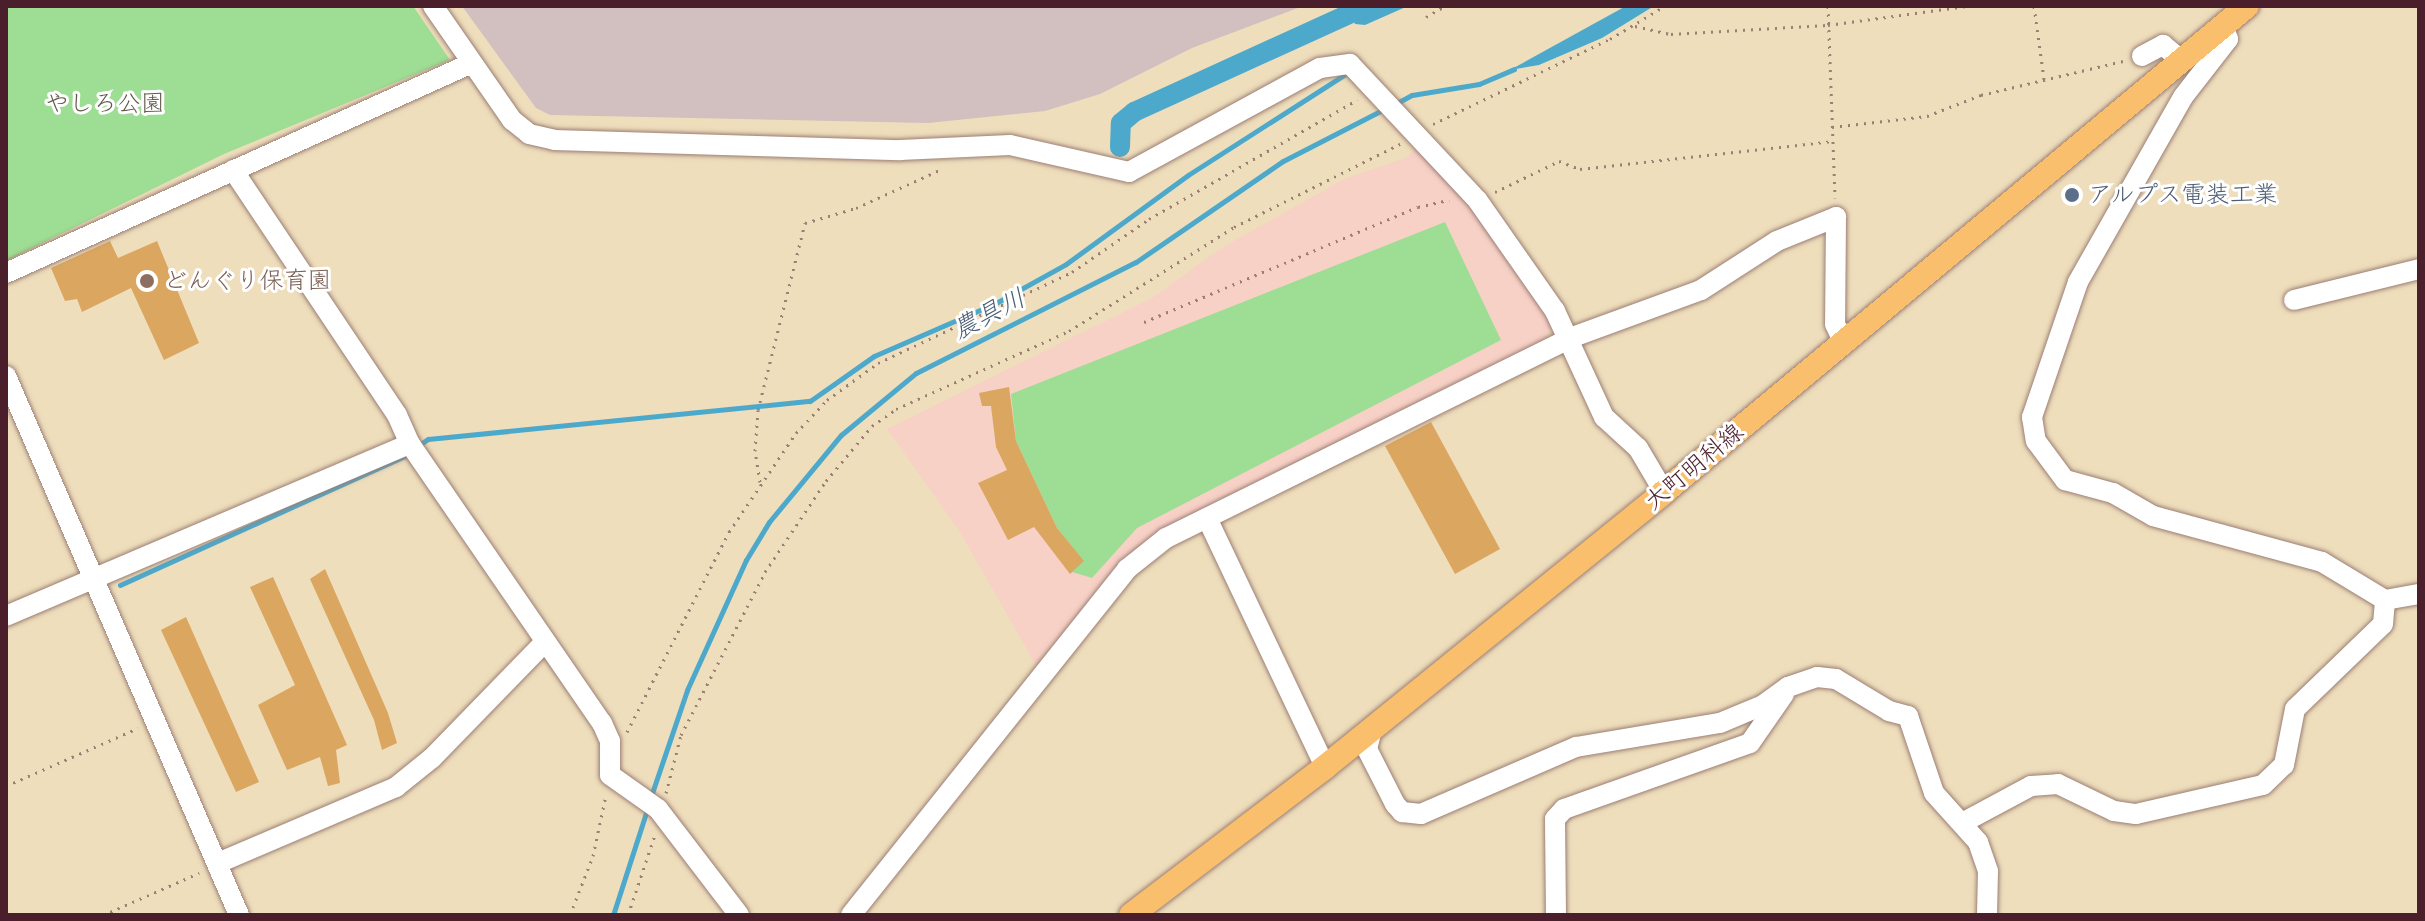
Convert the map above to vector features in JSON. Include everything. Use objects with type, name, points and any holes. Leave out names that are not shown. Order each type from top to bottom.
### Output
[{"type":"main road","name":"大町明科線","points":[[1131,915],[1325,767],[1664,492],[1842,339],[2247,6]]},
{"type":"street","points":[[433,6],[512,120],[529,134],[554,140],[900,150],[975,146],[1038,150],[1095,168],[1129,172],[1337,62],[1361,72],[1413,134],[1478,201],[1570,338],[1604,417],[1638,448],[1664,492]]},
{"type":"street","points":[[2223,26],[2228,39],[2183,97],[2078,282],[2032,417],[2036,441],[2065,480],[2113,493],[2153,516],[2322,562],[2385,600],[2419,594]]},
{"type":"street","points":[[2142,56],[2163,45],[2181,60]]},
{"type":"street","points":[[6,273],[472,63]]},
{"type":"street","points":[[233,170],[397,415],[410,444],[610,741],[613,778],[660,812],[739,915]]},
{"type":"street","points":[[851,915],[1127,569],[1153,546],[1570,338],[1701,290],[1777,241],[1836,217],[1835,324],[1842,339]]},
{"type":"street","points":[[2294,300],[2419,269]]},
{"type":"street","points":[[6,376],[239,915]]},
{"type":"street","points":[[6,616],[410,444]]},
{"type":"street","points":[[1207,518],[1325,767]]},
{"type":"street","points":[[1962,823],[2031,786],[2058,784],[2114,811],[2136,814],[2263,785],[2284,765],[2295,709],[2383,624],[2385,600]]},
{"type":"street","points":[[218,863],[396,787],[432,758],[545,642]]},
{"type":"street","points":[[1372,729],[1367,749],[1395,804],[1402,812],[1421,814],[1576,747],[1720,723],[1763,705],[1788,687],[1817,677],[1836,679],[1889,711],[1908,716],[1934,793],[1978,842],[1988,871],[1987,915]]},
{"type":"street","points":[[1556,915],[1555,819],[1564,809],[1750,743],[1788,687]]},
{"type":"path","points":[[1426,17],[1445,6]]},
{"type":"path","points":[[628,915],[681,735],[721,651],[826,481],[872,426],[896,409],[1069,331],[1234,227],[1445,116],[1635,26],[1665,6]]},
{"type":"path","points":[[1828,6],[1836,217]]},
{"type":"path","points":[[1635,26],[1671,34],[1828,25],[1967,6]]},
{"type":"path","points":[[2034,6],[2044,79]]},
{"type":"path","points":[[1832,127],[1927,116],[2044,79],[2142,56]]},
{"type":"path","points":[[610,741],[625,735],[696,589],[760,482],[827,400],[878,363],[1072,272],[1149,219],[1376,93]]},
{"type":"path","points":[[1144,322],[1418,207],[1450,200],[1478,201],[1559,161],[1580,169],[1832,141]]},
{"type":"path","points":[[760,482],[755,451],[758,410],[805,223],[907,186],[975,146]]},
{"type":"path","points":[[6,786],[154,721]]},
{"type":"path","points":[[570,915],[593,856],[613,778]]},
{"type":"path","points":[[103,915],[218,863]]},
{"type":"shaded area","points":[[462,6],[1303,6],[1192,48],[1100,94],[1045,111],[928,123],[550,115],[536,108]]},
{"type":"shaded area","points":[[1419,147],[1460,188],[1552,322],[1545,344],[1169,530],[1037,667],[960,532],[887,429],[1152,298],[1223,247],[1346,178],[1405,158]]},
{"type":"green space","name":"やしろ公園","points":[[6,6],[413,6],[450,60],[224,154],[6,261]]},
{"type":"green space","points":[[1445,222],[1501,340],[1137,528],[1092,578],[1072,572],[1083,561],[1057,528],[1016,441],[1011,394]]},
{"type":"water","points":[[1347,6],[1408,6],[1365,25],[1355,24]]},
{"type":"water","points":[[1626,6],[1654,6],[1602,38],[1539,65],[1510,70]]},
{"type":"building","points":[[110,241],[118,258],[157,241],[199,343],[164,360],[131,288],[82,312],[77,299],[65,301],[51,268]]},
{"type":"building","points":[[1009,387],[1016,441],[1057,528],[1084,561],[1070,574],[1034,527],[1008,540],[978,483],[1007,470],[996,447],[991,406],[982,406],[979,393]]},
{"type":"building","points":[[1431,422],[1500,549],[1455,574],[1385,446]]},
{"type":"building","points":[[325,569],[388,713],[397,743],[382,750],[374,720],[310,579]]},
{"type":"building","points":[[273,577],[347,745],[336,750],[340,783],[328,786],[320,757],[287,770],[258,705],[295,685],[250,587]]},
{"type":"building","points":[[186,617],[259,782],[236,792],[161,630]]},
{"type":"waterway","points":[[1120,147],[1121,123],[1134,112],[1367,6]]},
{"type":"waterway","name":"農具川","points":[[1395,104],[1412,95],[1479,84],[1514,69]]},
{"type":"waterway","points":[[419,445],[428,439],[810,401],[874,356],[996,303],[1066,264],[1188,175],[1344,75]]},
{"type":"waterway","name":"農具川","points":[[651,796],[687,690],[746,560],[769,522],[841,435],[916,373],[1136,262],[1283,161],[1386,108]]},
{"type":"waterway","points":[[120,585],[404,456]]},
{"type":"waterway","name":"農具川","points":[[613,915],[647,810]]},
{"type":"place","name":"アルプス電装工業","points":[[2072,195]]},
{"type":"place","name":"どんぐり保育園","points":[[147,281]]}]
